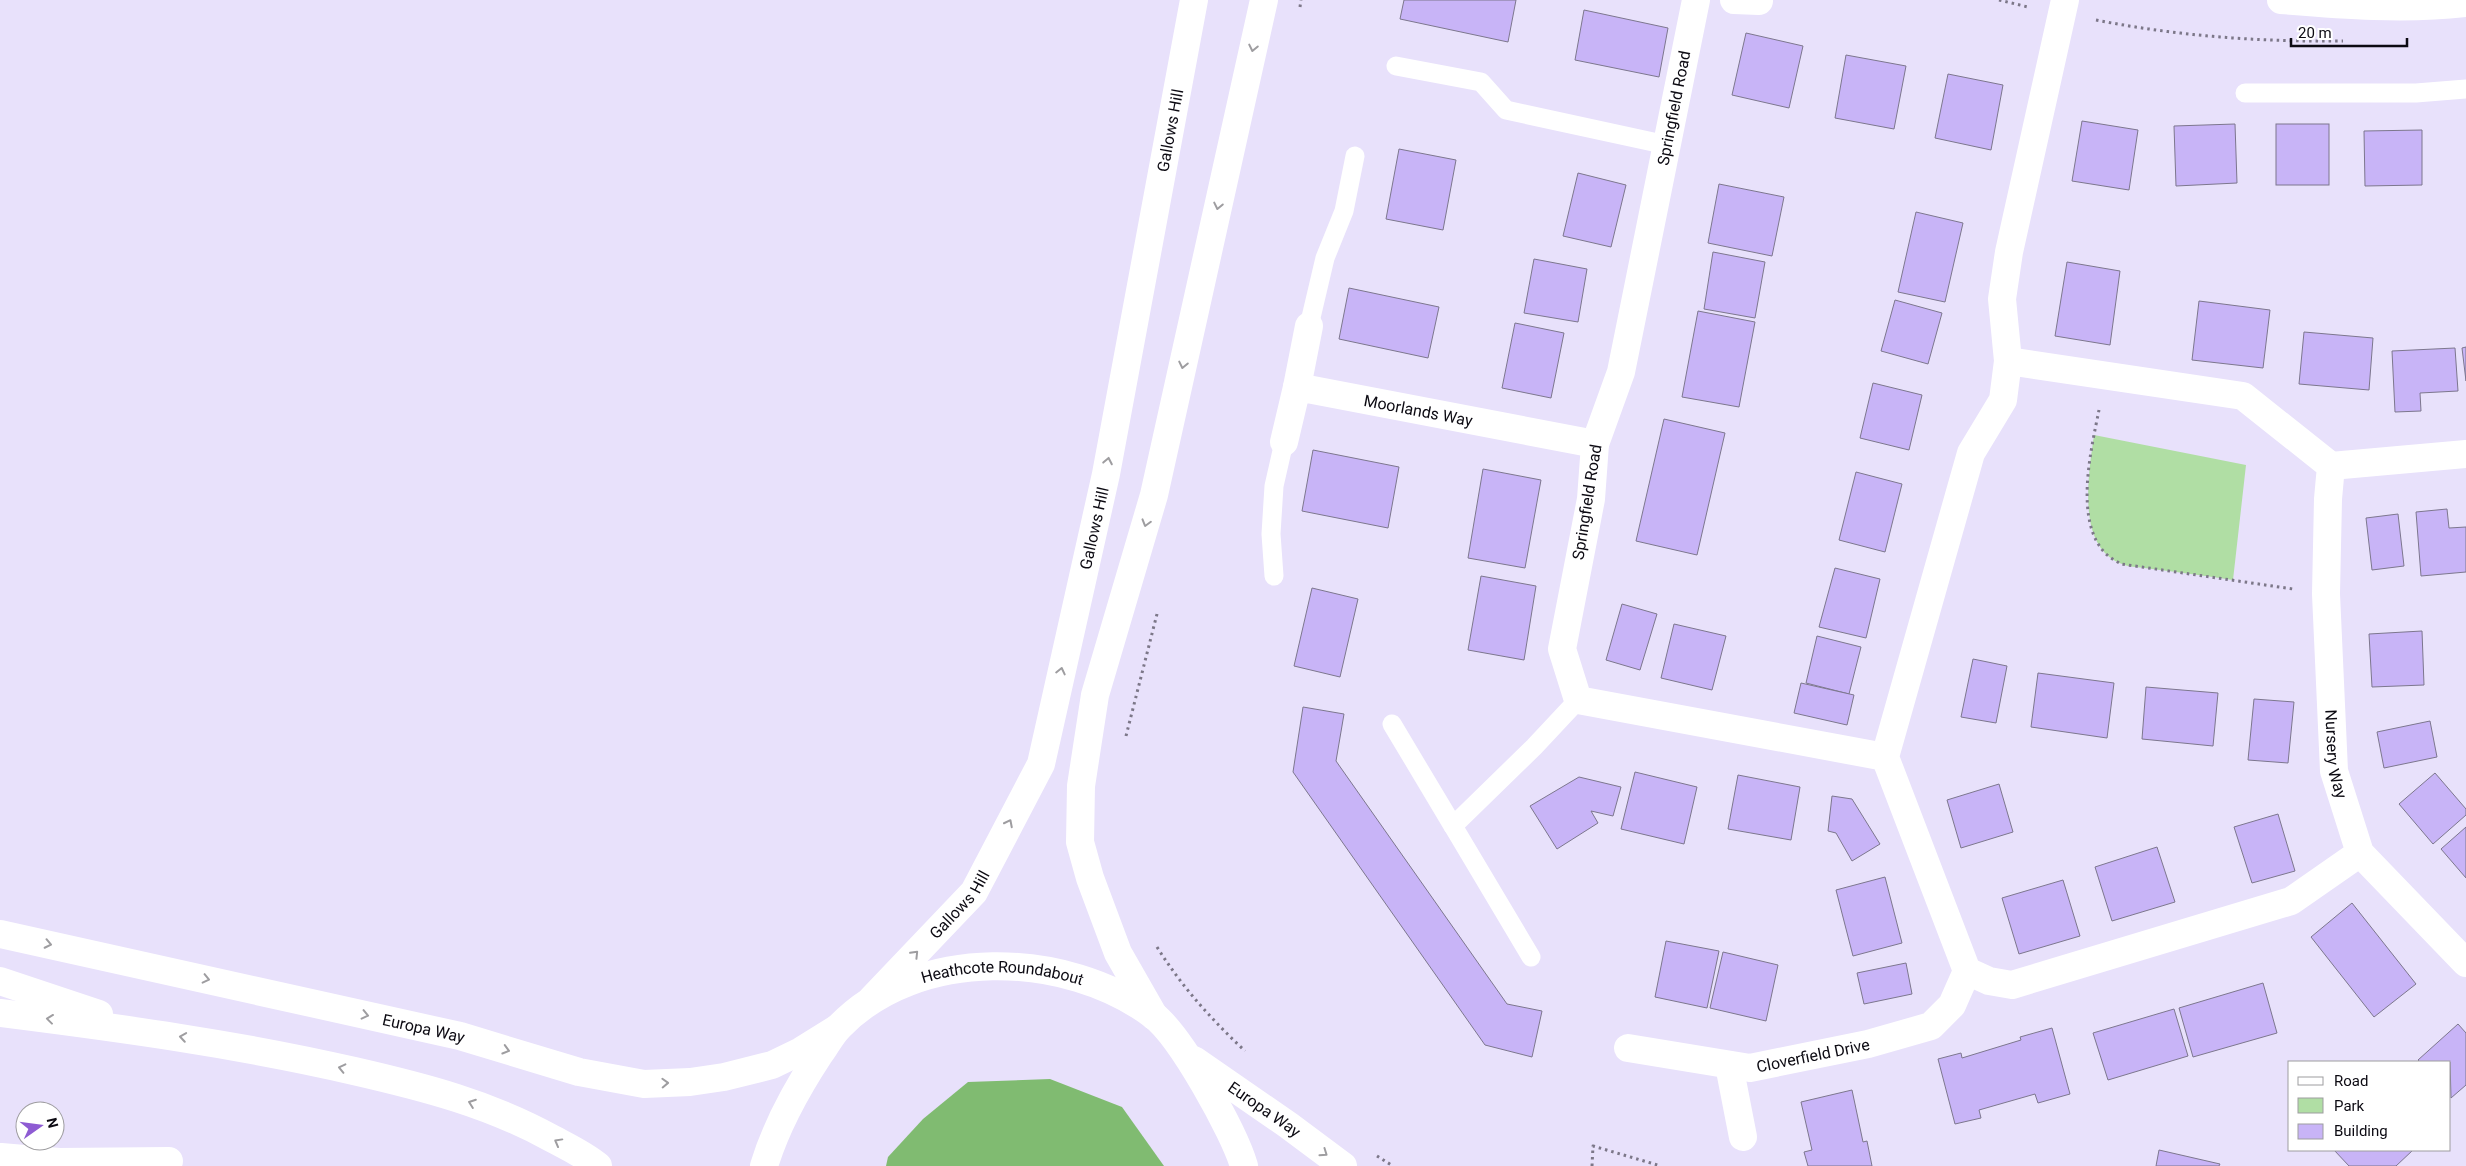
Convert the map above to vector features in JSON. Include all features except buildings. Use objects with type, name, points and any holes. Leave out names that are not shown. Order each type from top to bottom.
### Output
[{"type":"main road","name":"Gallows Hill","points":[[869,1002],[974,892],[1040,764],[1106,474],[1194,0]]},
{"type":"main road","points":[[1154,1016],[1118,953],[1090,878],[1080,842],[1081,786],[1096,695],[1154,495],[1264,0]]},
{"type":"main road","name":"Springfield Road","points":[[1578,700],[1562,649],[1591,499],[1595,444],[1621,372],[1696,0]]},
{"type":"main road","points":[[2281,0],[2346,5],[2446,5],[2466,3]]},
{"type":"main road","points":[[2064,7],[2009,252],[2002,299],[2008,361],[2003,400],[1971,453],[1885,757],[1967,971],[1989,981],[2012,984],[2291,901],[2360,853]]},
{"type":"main road","points":[[1284,442],[1298,387],[1309,326]]},
{"type":"main road","points":[[2008,361],[2243,396],[2331,466],[2466,454]]},
{"type":"main road","name":"Moorlands Way","points":[[1298,387],[1595,444]]},
{"type":"main road","name":"Nursery Way","points":[[2331,466],[2328,499],[2326,594],[2334,771],[2360,853],[2466,962]]},
{"type":"main road","points":[[1578,700],[1885,757]]},
{"type":"main road","name":"Europa Way","points":[[0,934],[460,1036],[579,1072],[644,1084],[690,1082],[724,1077],[772,1064],[801,1051],[838,1028]]},
{"type":"main road","name":"Heathcote Roundabout","points":[[764,1166],[786,1111],[838,1028],[869,1002],[907,984],[941,973],[970,967],[1002,964],[1050,969],[1090,982],[1126,998],[1154,1016],[1184,1054],[1207,1090],[1234,1140],[1244,1166]]},
{"type":"main road","name":"Cloverfield Drive","points":[[1628,1048],[1750,1068],[1868,1044],[1931,1026],[1952,1005],[1967,971]]},
{"type":"main road","points":[[0,981],[150,1031]]},
{"type":"main road","points":[[0,1013],[150,1031],[317,1062],[457,1097],[518,1119],[598,1166]]},
{"type":"main road","name":"Europa Way","points":[[1184,1054],[1288,1125],[1343,1166]]},
{"type":"main road","points":[[1729,1065],[1743,1137]]},
{"type":"main road","points":[[1,1157],[59,1164],[169,1161]]},
{"type":"lane","points":[[1396,66],[1481,82],[1506,110],[1667,146]]},
{"type":"lane","points":[[2245,93],[2416,93],[2466,89]]},
{"type":"lane","points":[[1309,326],[1325,258],[1344,211],[1354,156]]},
{"type":"lane","points":[[1274,576],[1271,534],[1274,486],[1284,442]]},
{"type":"lane","points":[[1453,826],[1534,747],[1578,700]]},
{"type":"lane","points":[[1392,724],[1531,957]]},
{"type":"path","points":[[1299,10],[1301,0]]},
{"type":"path","points":[[1999,0],[2064,7],[2153,31],[2269,42],[2345,41]]},
{"type":"path","points":[[2107,375],[2094,435],[2088,479],[2087,510],[2093,534],[2105,553],[2122,564],[2326,594]]},
{"type":"path","points":[[1124,743],[1158,610]]},
{"type":"path","points":[[1154,942],[1175,976],[1214,1022],[1247,1053]]},
{"type":"path","points":[[1592,1166],[1593,1146],[1661,1166]]},
{"type":"path","points":[[1369,1150],[1393,1166]]},
{"type":"green space","points":[[2094,435],[2246,465],[2233,580],[2129,566],[2107,555],[2097,542],[2091,525],[2088,507],[2088,488]]},
{"type":"green space","points":[[1050,1079],[1122,1107],[1164,1166],[886,1166],[888,1157],[923,1119],[968,1082]]}]
